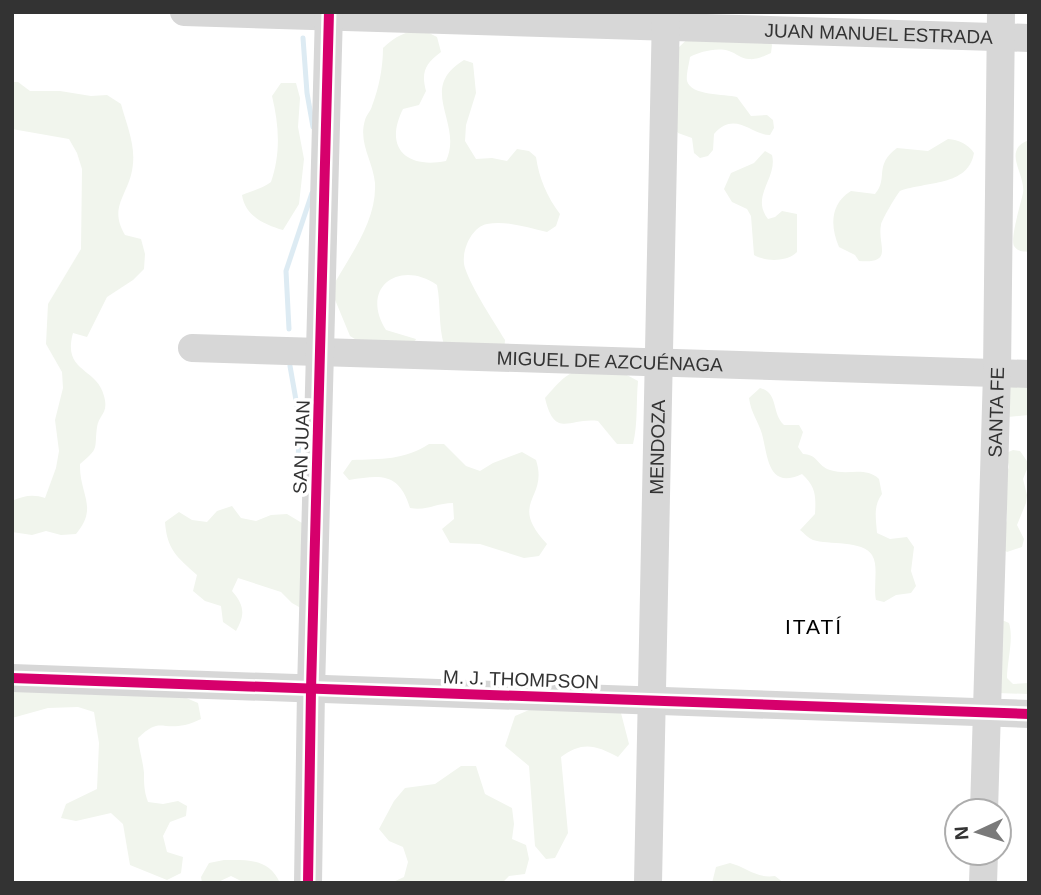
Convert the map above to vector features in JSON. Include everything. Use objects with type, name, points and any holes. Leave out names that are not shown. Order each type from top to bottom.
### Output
[{"type":"street","name":"JUAN MANUEL ESTRADA","points":[[184,12],[1001,25],[1029,38]]},
{"type":"street","name":"SAN JUAN","points":[[308,883],[329,14]]},
{"type":"street","name":"MENDOZA","points":[[648,883],[666,20]]},
{"type":"street","name":"SANTA FE","points":[[984,797],[997,373],[1001,25]]},
{"type":"street","name":"MIGUEL DE AZCUÉNAGA","points":[[192,348],[1029,374]]},
{"type":"street","name":"M. J. THOMPSON","points":[[12,678],[1029,714]]},
{"type":"shaded area","points":[[423,30],[437,37],[441,52],[431,60],[426,69],[426,91],[419,105],[403,109],[396,134],[397,144],[402,152],[419,162],[446,161],[450,133],[442,95],[443,83],[450,71],[464,60],[473,63],[476,93],[466,125],[465,141],[476,159],[507,161],[517,149],[529,151],[536,157],[544,187],[560,214],[556,226],[547,232],[494,223],[481,226],[468,242],[464,255],[465,268],[505,340],[504,353],[444,345],[437,285],[423,278],[397,276],[381,290],[377,301],[379,315],[386,330],[416,339],[409,353],[363,344],[350,336],[331,290],[360,239],[371,212],[375,183],[363,128],[379,85],[383,48],[401,35]]},
{"type":"shaded area","points":[[695,32],[769,38],[771,53],[758,58],[746,59],[729,51],[719,50],[690,57],[687,81],[701,92],[737,97],[751,116],[767,115],[773,120],[774,128],[770,135],[743,125],[729,124],[714,134],[713,150],[708,156],[700,158],[694,153],[692,138],[678,133],[674,127],[678,48]]},
{"type":"shaded area","points":[[12,82],[18,82],[30,91],[107,95],[121,104],[133,148],[131,174],[118,215],[125,235],[141,239],[145,254],[144,269],[133,280],[107,297],[87,337],[73,333],[71,346],[76,363],[95,380],[105,402],[105,410],[97,427],[95,448],[80,464],[87,508],[83,524],[76,534],[61,535],[46,531],[32,535],[12,532],[12,501],[28,496],[45,498],[56,468],[59,451],[55,420],[63,388],[62,372],[46,344],[48,304],[81,249],[82,169],[69,139],[12,129]]},
{"type":"shaded area","points":[[281,83],[296,83],[300,98],[298,127],[304,159],[299,204],[283,230],[252,214],[242,195],[271,182],[278,139],[272,96]]},
{"type":"shaded area","points":[[948,139],[963,143],[972,150],[974,153],[970,164],[964,172],[945,181],[900,191],[882,223],[881,256],[870,261],[859,261],[855,255],[839,247],[833,223],[836,209],[844,196],[851,191],[875,194],[881,183],[885,161],[897,148],[928,151]]},
{"type":"shaded area","points":[[1029,140],[1029,252],[1017,249],[1013,242],[1023,193],[1016,156],[1021,144]]},
{"type":"shaded area","points":[[765,151],[772,155],[773,163],[763,195],[763,211],[768,219],[782,211],[797,214],[797,252],[782,259],[770,260],[754,255],[751,216],[747,209],[732,202],[724,189],[731,173],[754,163]]},
{"type":"shaded area","points":[[610,366],[638,381],[633,444],[617,444],[598,421],[559,423],[549,411],[545,398],[573,372]]},
{"type":"shaded area","points":[[1029,380],[1029,415],[1008,417],[1008,385]]},
{"type":"shaded area","points":[[760,388],[770,394],[777,415],[784,425],[799,425],[803,432],[798,447],[803,454],[812,456],[830,470],[868,473],[879,479],[882,494],[876,508],[877,533],[890,539],[907,537],[914,547],[911,571],[916,586],[911,593],[896,595],[884,602],[876,600],[875,565],[867,550],[853,545],[813,540],[800,530],[815,514],[814,492],[802,474],[782,478],[772,469],[749,398]]},
{"type":"shaded area","points":[[429,444],[444,444],[466,466],[480,471],[522,452],[536,460],[538,484],[529,509],[536,530],[547,544],[539,556],[524,558],[480,544],[450,543],[442,529],[454,519],[453,503],[410,508],[406,496],[394,482],[379,477],[349,480],[343,473],[352,460],[402,456]]},
{"type":"shaded area","points":[[1020,451],[1029,464],[1023,479],[1026,503],[1017,525],[1024,539],[1022,547],[1007,552],[1000,548],[1007,519],[1006,475],[1009,467],[1006,453]]},
{"type":"shaded area","points":[[232,506],[241,518],[256,521],[271,515],[287,514],[302,523],[306,611],[292,603],[281,592],[238,578],[232,591],[239,601],[242,615],[236,631],[223,622],[221,606],[205,601],[193,591],[197,575],[174,552],[168,540],[165,522],[179,512],[192,520],[207,522],[217,511]]},
{"type":"shaded area","points":[[1002,620],[1009,623],[1010,629],[1007,678],[1013,684],[1029,683],[1029,694],[997,693]]},
{"type":"shaded area","points":[[34,684],[65,684],[92,695],[124,693],[184,697],[198,703],[201,719],[185,725],[156,726],[138,738],[148,802],[163,804],[178,801],[187,806],[186,816],[170,822],[163,836],[167,852],[183,857],[181,873],[167,880],[130,865],[123,824],[111,813],[76,821],[61,818],[66,804],[97,789],[99,743],[94,712],[78,707],[48,708],[12,718],[12,693]]},
{"type":"shaded area","points":[[575,702],[621,713],[629,744],[618,757],[589,746],[561,757],[568,833],[555,858],[546,859],[535,846],[529,766],[505,746],[515,716],[529,710]]},
{"type":"shaded area","points":[[461,766],[476,766],[485,794],[512,808],[512,839],[526,845],[529,859],[525,874],[509,876],[502,883],[391,883],[404,877],[408,862],[403,847],[389,841],[379,829],[394,801],[405,788],[435,784]]},
{"type":"shaded area","points":[[224,860],[257,862],[270,869],[280,883],[245,883],[231,876],[216,883],[202,883],[201,877],[209,863]]},
{"type":"shaded area","points":[[730,863],[757,874],[775,876],[784,883],[712,883],[716,867]]},
{"type":"waterway","points":[[303,38],[307,93],[313,127]]},
{"type":"waterway","points":[[289,329],[286,271],[312,193]]},
{"type":"waterway","points":[[290,366],[300,423],[296,493]]},
{"type":"cycle path","points":[[308,883],[329,12]]},
{"type":"cycle path","points":[[12,678],[1029,714]]},
{"type":"district","name":"ITATÍ","points":[[814,627]]}]
